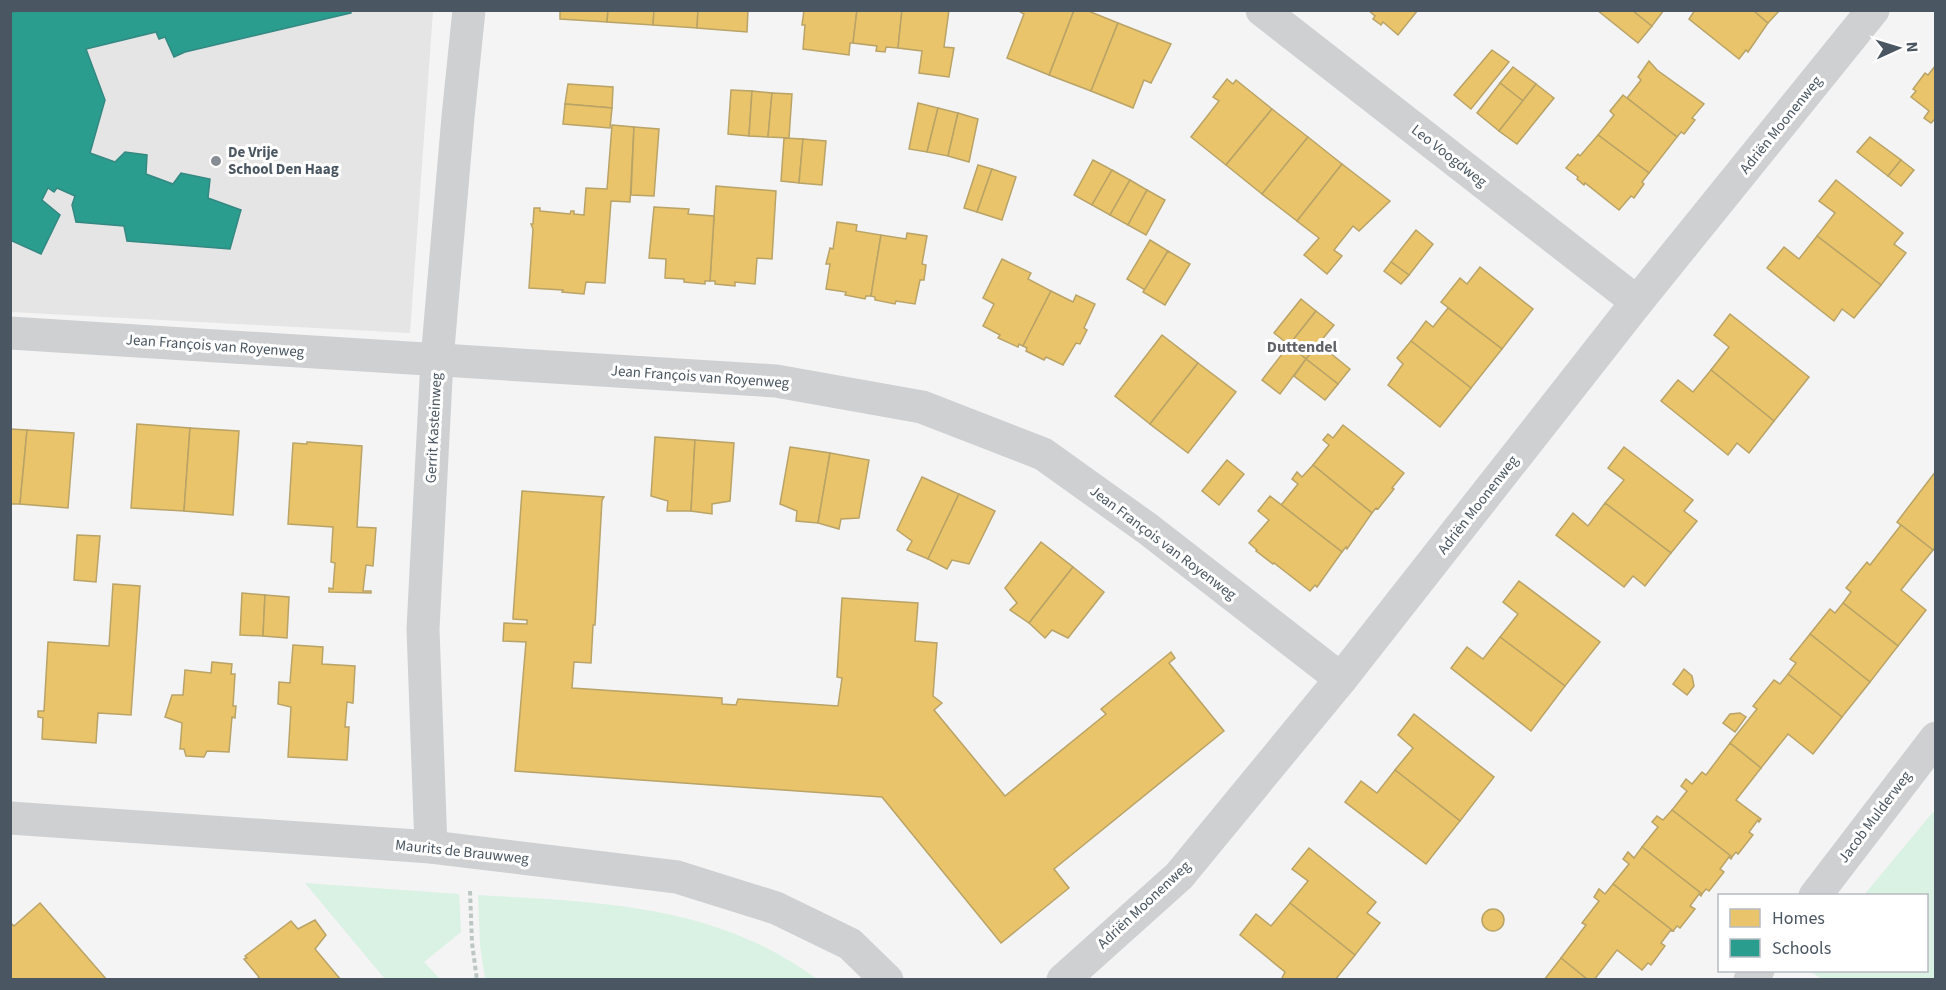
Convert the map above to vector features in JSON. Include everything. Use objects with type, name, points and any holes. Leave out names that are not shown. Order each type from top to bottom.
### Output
[{"type":"street","name":"Gerrit Kasteinweg","points":[[431,847],[423,629],[437,360],[469,10]]},
{"type":"street","name":"Leo Voogdweg","points":[[1262,10],[1637,302]]},
{"type":"street","name":"Adriën Moonenweg","points":[[1062,980],[1179,876],[1341,679],[1637,302],[1873,10]]},
{"type":"street","name":"Jean François van Royenweg","points":[[10,333],[776,381],[922,407],[1043,454],[1148,530],[1341,679]]},
{"type":"street","name":"Jacob Mulderweg","points":[[1817,894],[1935,738]]},
{"type":"street","name":"Maurits de Brauwweg","points":[[10,818],[431,847],[677,877],[776,908],[850,944],[886,980]]},
{"type":"path","points":[[470,851],[472,944],[477,980]]},
{"type":"shaded area","name":"De Vrije School Den Haag","points":[[10,11],[433,11],[410,333],[11,312]]},
{"type":"green space","points":[[1933,812],[1936,814],[1935,979],[1822,979],[1812,972],[1928,972],[1928,894],[1865,894]]},
{"type":"green space","points":[[305,883],[459,894],[461,932],[424,962],[440,979],[385,979]]},
{"type":"green space","points":[[478,895],[612,905],[697,921],[738,935],[778,954],[817,979],[485,979],[480,945]]},
{"type":"building: Homes","points":[[560,10],[608,10],[607,22],[560,19]]},
{"type":"building: Homes","points":[[608,10],[654,10],[653,25],[607,22]]},
{"type":"building: Homes","points":[[654,10],[698,10],[697,28],[653,25]]},
{"type":"building: Homes","points":[[698,10],[748,10],[747,32],[697,28]]},
{"type":"building: Homes","points":[[804,10],[857,10],[853,43],[850,43],[849,55],[803,49]]},
{"type":"building: Homes","points":[[857,10],[902,10],[898,48],[886,47],[885,52],[876,51],[877,46],[853,43]]},
{"type":"building: Homes","points":[[902,10],[949,10],[944,47],[954,48],[949,77],[919,73],[922,51],[898,48]]},
{"type":"building: Homes","points":[[1017,10],[1074,10],[1049,75],[1007,58],[1024,14]]},
{"type":"building: Homes","points":[[1074,10],[1086,10],[1118,23],[1091,91],[1049,75]]},
{"type":"building: Homes","points":[[1368,10],[1418,10],[1398,35],[1383,22],[1381,25],[1373,19],[1375,16]]},
{"type":"building: Homes","points":[[1597,10],[1632,10],[1652,26],[1638,43]]},
{"type":"building: Homes","points":[[1632,10],[1664,10],[1652,26]]},
{"type":"building: Homes","points":[[1695,10],[1753,10],[1768,23],[1748,52],[1746,50],[1739,59],[1689,19]]},
{"type":"building: Homes","points":[[1753,10],[1780,10],[1768,23]]},
{"type":"building: Homes","points":[[1118,23],[1171,44],[1151,83],[1144,80],[1133,108],[1091,91]]},
{"type":"building: Homes","points":[[1492,50],[1509,62],[1471,109],[1454,95]]},
{"type":"building: Homes","points":[[1649,61],[1657,70],[1704,104],[1692,118],[1695,120],[1684,134],[1681,132],[1677,137],[1627,98],[1641,80],[1638,77]]},
{"type":"building: Homes","points":[[1936,65],[1936,118],[1931,123],[1924,118],[1929,111],[1911,97],[1916,91],[1913,89],[1925,73],[1928,75]]},
{"type":"building: Homes","points":[[1513,67],[1536,84],[1523,101],[1500,83]]},
{"type":"building: Homes","points":[[1227,79],[1233,84],[1236,80],[1272,109],[1226,165],[1191,137],[1219,101],[1213,97]]},
{"type":"building: Homes","points":[[1500,83],[1523,101],[1499,131],[1477,113]]},
{"type":"building: Homes","points":[[568,84],[613,87],[612,108],[565,104]]},
{"type":"building: Homes","points":[[1536,84],[1554,98],[1517,144],[1499,131]]},
{"type":"building: Homes","points":[[731,90],[752,91],[749,136],[728,134]]},
{"type":"building: Homes","points":[[752,91],[772,93],[768,137],[749,136]]},
{"type":"building: Homes","points":[[772,93],[792,94],[789,138],[768,137]]},
{"type":"building: Homes","points":[[1623,95],[1677,137],[1649,173],[1598,135],[1614,115],[1610,111]]},
{"type":"building: Homes","points":[[918,103],[938,108],[927,152],[909,149]]},
{"type":"building: Homes","points":[[565,104],[612,108],[610,128],[563,124]]},
{"type":"building: Homes","points":[[938,108],[958,113],[948,156],[927,152]]},
{"type":"building: Homes","points":[[1272,109],[1308,137],[1262,194],[1226,165]]},
{"type":"building: Homes","points":[[958,113],[978,119],[969,162],[948,156]]},
{"type":"building: Homes","points":[[612,125],[634,127],[630,202],[611,201],[605,283],[586,282],[584,294],[529,288],[533,229],[531,224],[533,224],[534,208],[540,208],[540,211],[570,214],[574,211],[574,214],[584,215],[586,188],[607,189]]},
{"type":"building: Homes","points":[[634,127],[659,129],[654,196],[631,195]]},
{"type":"building: Homes","points":[[1598,135],[1649,173],[1634,198],[1631,196],[1619,210],[1585,183],[1584,185],[1566,168]]},
{"type":"building: Homes","points":[[1308,137],[1342,164],[1297,221],[1262,194]]},
{"type":"building: Homes","points":[[1870,137],[1901,160],[1888,176],[1857,152]]},
{"type":"building: Homes","points":[[784,138],[803,139],[799,183],[781,181]]},
{"type":"building: Homes","points":[[803,139],[826,141],[822,185],[799,183]]},
{"type":"building: Homes","points":[[1093,160],[1112,170],[1092,205],[1074,195]]},
{"type":"building: Homes","points":[[1901,160],[1914,170],[1901,186],[1888,176]]},
{"type":"building: Homes","points":[[1342,164],[1390,201],[1359,231],[1353,226],[1334,250],[1342,256],[1327,274],[1304,255],[1319,238],[1297,221]]},
{"type":"building: Homes","points":[[978,165],[992,169],[977,212],[964,208]]},
{"type":"building: Homes","points":[[992,169],[1016,177],[1002,220],[977,212]]},
{"type":"building: Homes","points":[[1112,170],[1130,180],[1110,215],[1092,205]]},
{"type":"building: Homes","points":[[1130,180],[1147,190],[1128,225],[1110,215]]},
{"type":"building: Homes","points":[[1836,180],[1903,233],[1894,244],[1906,253],[1881,285],[1817,236],[1835,213],[1819,201]]},
{"type":"building: Homes","points":[[716,186],[776,191],[772,259],[757,258],[755,284],[735,282],[735,286],[715,284],[715,281],[710,281]]},
{"type":"building: Homes","points":[[1147,190],[1165,200],[1146,235],[1128,225]]},
{"type":"building: Homes","points":[[654,207],[689,209],[688,214],[714,216],[710,281],[705,281],[705,284],[684,282],[684,279],[665,278],[666,259],[649,258]]},
{"type":"building: Homes","points":[[837,222],[857,225],[856,231],[881,235],[871,296],[866,296],[865,299],[845,295],[846,292],[826,289],[830,264],[826,264],[830,248],[833,249]]},
{"type":"building: Homes","points":[[1416,230],[1433,244],[1409,275],[1391,262]]},
{"type":"building: Homes","points":[[907,233],[927,236],[922,264],[926,265],[924,280],[920,280],[915,304],[896,301],[895,304],[875,300],[875,297],[871,296],[881,235],[906,239]]},
{"type":"building: Homes","points":[[1817,236],[1881,285],[1854,318],[1842,309],[1834,321],[1767,268],[1784,247],[1799,259]]},
{"type":"building: Homes","points":[[1150,240],[1168,251],[1145,290],[1127,279]]},
{"type":"building: Homes","points":[[1168,251],[1190,264],[1165,305],[1143,292]]},
{"type":"building: Homes","points":[[1002,259],[1031,273],[1028,279],[1051,291],[1023,346],[1019,344],[1018,347],[998,338],[1000,335],[983,326],[994,304],[983,298]]},
{"type":"building: Homes","points":[[1391,262],[1409,275],[1401,284],[1384,271]]},
{"type":"building: Homes","points":[[1480,267],[1533,309],[1502,349],[1441,302],[1460,278],[1467,284]]},
{"type":"building: Homes","points":[[1051,291],[1073,302],[1076,295],[1095,304],[1084,328],[1087,330],[1080,344],[1076,343],[1063,365],[1046,357],[1044,360],[1026,351],[1027,348],[1023,346]]},
{"type":"building: Homes","points":[[1301,299],[1316,311],[1289,345],[1274,333]]},
{"type":"building: Homes","points":[[1448,308],[1502,349],[1471,388],[1411,341],[1426,321],[1433,327]]},
{"type":"building: Homes","points":[[1316,311],[1334,325],[1306,359],[1289,345]]},
{"type":"building: Homes","points":[[1730,314],[1809,377],[1774,421],[1711,370],[1729,347],[1714,335]]},
{"type":"building: Homes","points":[[1162,335],[1198,363],[1150,424],[1115,396]]},
{"type":"building: Homes","points":[[1411,341],[1471,388],[1440,427],[1388,385],[1403,364],[1397,358]]},
{"type":"building: Homes","points":[[1319,344],[1350,369],[1338,384],[1306,359]]},
{"type":"building: Homes","points":[[1289,345],[1306,359],[1280,394],[1262,380]]},
{"type":"building: Homes","points":[[1306,359],[1338,384],[1325,400],[1294,376]]},
{"type":"building: Homes","points":[[1198,363],[1236,392],[1188,453],[1150,424]]},
{"type":"building: Homes","points":[[1711,370],[1774,421],[1749,453],[1737,443],[1728,455],[1661,401],[1678,380],[1693,392]]},
{"type":"building: Homes","points":[[137,424],[190,428],[184,511],[131,508]]},
{"type":"building: Homes","points":[[1343,425],[1404,473],[1378,509],[1376,508],[1372,513],[1313,465],[1329,445],[1323,440],[1328,434],[1333,438]]},
{"type":"building: Homes","points":[[190,428],[239,431],[233,515],[184,511]]},
{"type":"building: Homes","points":[[10,429],[27,430],[20,504],[10,504]]},
{"type":"building: Homes","points":[[27,430],[74,433],[68,508],[20,504]]},
{"type":"building: Homes","points":[[655,437],[695,440],[691,511],[667,511],[668,501],[651,496]]},
{"type":"building: Homes","points":[[695,440],[734,443],[730,501],[712,504],[712,514],[691,511]]},
{"type":"building: Homes","points":[[307,442],[362,446],[357,527],[376,528],[373,566],[366,565],[363,591],[371,591],[371,593],[329,592],[329,588],[333,589],[335,563],[331,562],[333,527],[288,524],[293,443],[307,444]]},
{"type":"building: Homes","points":[[790,447],[830,453],[818,523],[796,521],[797,511],[780,504]]},
{"type":"building: Homes","points":[[1624,447],[1693,500],[1684,511],[1697,521],[1671,553],[1605,503],[1624,480],[1608,468]]},
{"type":"building: Homes","points":[[830,453],[869,460],[859,518],[841,519],[839,529],[818,523]]},
{"type":"building: Homes","points":[[1227,460],[1244,474],[1219,505],[1202,491]]},
{"type":"building: Homes","points":[[1313,465],[1372,513],[1347,549],[1346,547],[1342,552],[1281,505],[1298,484],[1292,479],[1297,472],[1302,477]]},
{"type":"building: Homes","points":[[1936,471],[1936,547],[1933,550],[1897,522]]},
{"type":"building: Homes","points":[[922,477],[959,494],[928,559],[907,550],[912,541],[897,530]]},
{"type":"building: Homes","points":[[522,491],[604,497],[591,663],[574,662],[572,688],[722,698],[722,704],[736,705],[738,699],[838,706],[842,678],[837,677],[842,598],[918,603],[915,641],[937,643],[933,696],[942,703],[934,710],[1005,796],[1106,714],[1101,709],[1171,652],[1175,658],[1169,663],[1224,731],[1054,869],[1069,888],[1001,943],[882,797],[515,771],[526,642],[503,641],[504,623],[527,624],[527,620],[513,619]]},
{"type":"building: Homes","points":[[959,494],[995,511],[969,564],[952,560],[947,569],[928,559]]},
{"type":"building: Homes","points":[[1270,496],[1342,552],[1317,587],[1315,585],[1310,591],[1256,551],[1249,543],[1269,520],[1258,511]]},
{"type":"building: Homes","points":[[1605,503],[1671,553],[1645,586],[1633,576],[1624,587],[1556,535],[1573,513],[1588,526]]},
{"type":"building: Homes","points":[[1901,525],[1933,550],[1901,590],[1926,610],[1898,646],[1843,603],[1851,592],[1846,588],[1867,562],[1870,565]]},
{"type":"building: Homes","points":[[77,535],[100,536],[96,582],[74,580]]},
{"type":"building: Homes","points":[[1041,542],[1073,567],[1029,623],[1010,610],[1017,603],[1005,588]]},
{"type":"building: Homes","points":[[1073,567],[1104,592],[1068,638],[1052,630],[1045,638],[1029,623]]},
{"type":"building: Homes","points":[[1519,581],[1600,642],[1565,686],[1500,637],[1518,614],[1503,602]]},
{"type":"building: Homes","points":[[113,584],[140,586],[131,715],[98,713],[96,743],[42,739],[43,718],[38,717],[38,711],[44,711],[48,642],[109,646]]},
{"type":"building: Homes","points":[[242,593],[265,595],[263,636],[240,635]]},
{"type":"building: Homes","points":[[265,595],[289,597],[287,638],[263,636]]},
{"type":"building: Homes","points":[[1843,603],[1898,646],[1870,682],[1810,634],[1830,609],[1835,613]]},
{"type":"building: Homes","points":[[1810,634],[1870,682],[1842,717],[1788,674],[1796,663],[1790,659]]},
{"type":"building: Homes","points":[[1500,637],[1565,686],[1531,731],[1451,668],[1467,647],[1483,659]]},
{"type":"building: Homes","points":[[293,645],[323,647],[322,664],[355,666],[353,703],[347,702],[345,727],[349,727],[347,760],[288,757],[291,707],[278,704],[279,682],[290,683]]},
{"type":"building: Homes","points":[[212,662],[232,664],[231,674],[235,674],[233,706],[236,706],[235,718],[232,717],[229,752],[207,751],[204,757],[186,756],[184,749],[180,749],[182,723],[165,717],[172,695],[183,695],[185,670],[211,673]]},
{"type":"building: Homes","points":[[1684,669],[1692,676],[1694,686],[1687,695],[1673,684]]},
{"type":"building: Homes","points":[[1788,674],[1842,717],[1813,754],[1788,734],[1761,768],[1730,743],[1757,709],[1753,706],[1774,680],[1780,684]]},
{"type":"building: Homes","points":[[1740,713],[1746,717],[1735,732],[1723,723],[1730,714]]},
{"type":"building: Homes","points":[[1414,714],[1494,777],[1460,821],[1395,770],[1413,748],[1398,735]]},
{"type":"building: Homes","points":[[1730,743],[1761,768],[1736,800],[1761,819],[1749,832],[1753,835],[1738,854],[1736,852],[1732,857],[1672,810],[1687,791],[1681,786],[1686,779],[1692,784],[1702,772],[1706,775]]},
{"type":"building: Homes","points":[[1395,770],[1460,821],[1426,864],[1345,802],[1361,781],[1377,793]]},
{"type":"building: Homes","points":[[1672,810],[1732,857],[1731,859],[1729,857],[1720,869],[1724,872],[1709,891],[1706,889],[1702,894],[1642,847],[1658,827],[1652,822],[1657,816],[1663,820]]},
{"type":"building: Homes","points":[[1642,847],[1702,894],[1701,896],[1699,894],[1690,906],[1695,909],[1680,928],[1677,926],[1673,931],[1613,884],[1629,864],[1623,859],[1628,852],[1634,858]]},
{"type":"building: Homes","points":[[1309,848],[1376,902],[1367,913],[1380,923],[1355,955],[1290,903],[1308,881],[1292,869]]},
{"type":"building: Homes","points":[[1613,884],[1673,931],[1670,931],[1661,943],[1665,946],[1651,965],[1648,963],[1642,970],[1617,950],[1594,980],[1588,980],[1561,958],[1586,925],[1582,923],[1599,901],[1594,897],[1599,889],[1605,894]]},
{"type":"building: Homes","points":[[40,903],[107,980],[10,980],[10,922],[14,926]]},
{"type":"building: Homes","points":[[1290,903],[1355,955],[1335,980],[1281,980],[1285,972],[1240,935],[1256,914],[1271,926]]},
{"type":"building: Homes","points":[[1493,909],[1501,912],[1504,920],[1501,928],[1493,931],[1485,928],[1482,920],[1485,912]]},
{"type":"building: Homes","points":[[315,920],[326,935],[315,949],[341,980],[257,980],[259,977],[244,959],[247,958],[245,956],[291,921],[298,929]]},
{"type":"building: Homes","points":[[1561,958],[1588,980],[1544,980]]},
{"type":"building: Schools","points":[[21,10],[350,10],[351,13],[185,52],[174,57],[165,37],[159,39],[156,32],[86,49],[105,100],[90,153],[115,162],[125,152],[147,155],[146,174],[173,184],[181,173],[210,179],[208,198],[241,210],[230,249],[127,241],[124,226],[76,222],[72,205],[75,196],[57,188],[54,192],[48,188],[42,200],[60,215],[41,254],[10,240],[10,13]]},
{"type":"place","name":"De Vrije School Den Haag","points":[[216,161]]},
{"type":"district","name":"Duttendel","points":[[1302,347]]}]
